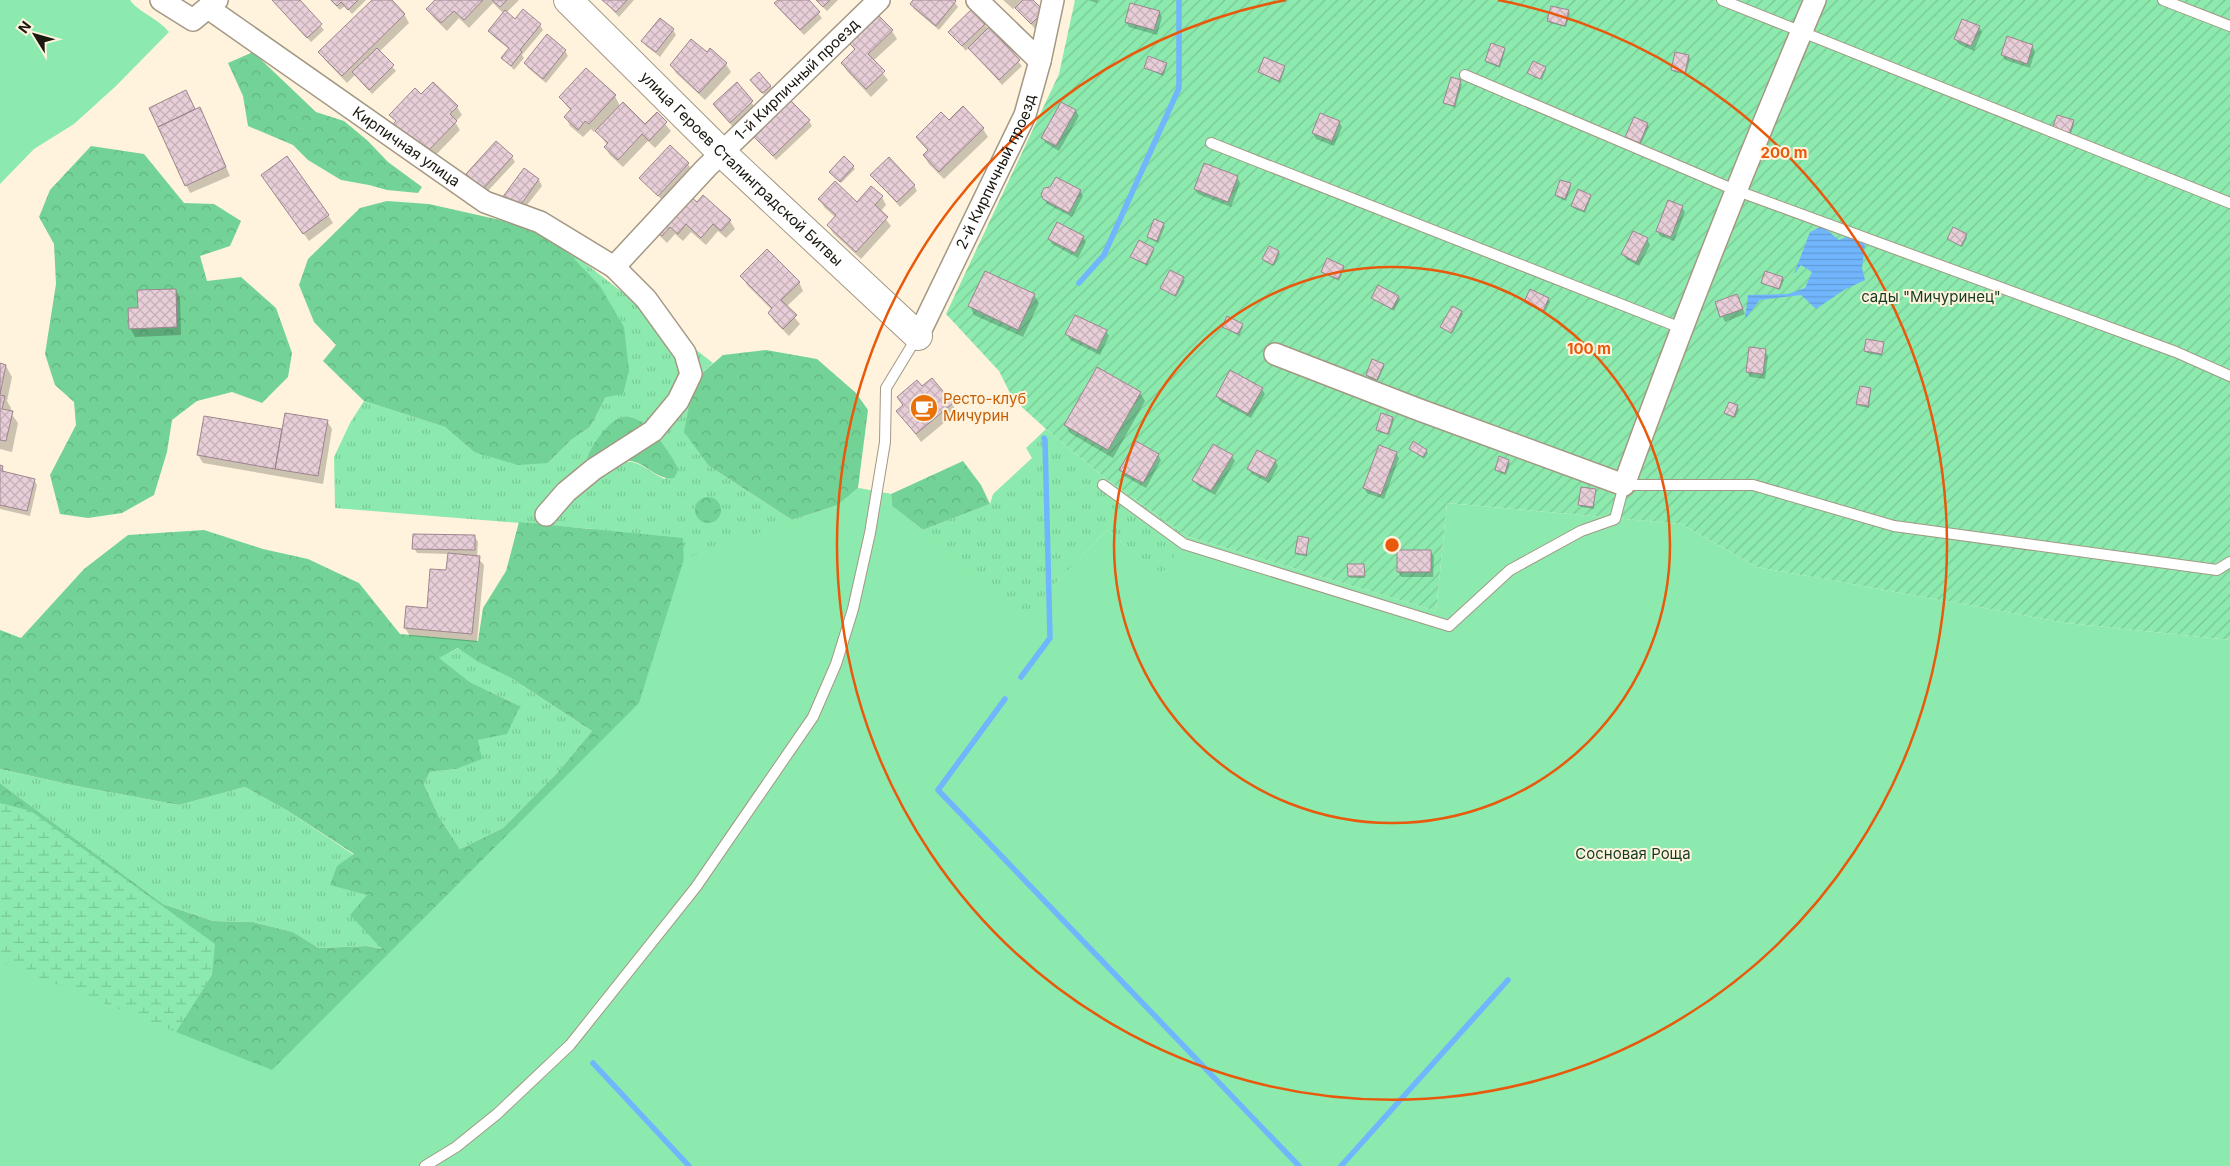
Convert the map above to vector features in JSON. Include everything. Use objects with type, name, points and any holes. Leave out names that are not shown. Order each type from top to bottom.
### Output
[{"type":"street","name":"Кирпичная улица","points":[[161,0],[206,10],[485,202],[540,222],[614,267],[646,299],[684,354],[691,374],[678,401],[653,431],[594,469],[566,492],[546,516]]},
{"type":"street","name":"улица Героев Сталинградской Битвы","points":[[568,0],[721,152],[918,336]]},
{"type":"street","name":"1-й Кирпичный проезд","points":[[614,267],[721,152],[879,0]]},
{"type":"street","points":[[977,0],[1040,61]]},
{"type":"street","name":"2-й Кирпичный проезд","points":[[918,336],[1025,114],[1054,0]]},
{"type":"street","points":[[1275,354],[1417,409],[1624,485],[1681,328],[1735,190],[1815,0]]},
{"type":"lane","points":[[1722,0],[1802,30],[2230,203]]},
{"type":"lane","points":[[2163,0],[2230,26]]},
{"type":"lane","points":[[1465,75],[1735,190],[2176,352],[2230,376]]},
{"type":"lane","points":[[1211,143],[1681,328]]},
{"type":"lane","points":[[426,1166],[456,1147],[497,1114],[570,1044],[696,887],[812,718],[839,655],[853,610],[870,534],[885,442],[886,388],[918,336]]},
{"type":"lane","points":[[1103,485],[1184,544],[1449,626],[1510,570],[1581,531],[1614,519],[1624,485],[1753,486],[1894,526],[2217,570],[2230,562]]},
{"type":"green space","points":[[0,0],[130,0],[169,32],[116,86],[74,124],[34,149],[0,184]]},
{"type":"green space","name":"сады \"Мичуринец\"","points":[[1075,0],[2230,0],[2230,640],[2067,623],[1757,567],[1681,524],[1447,503],[1436,611],[1189,537],[1105,478],[1013,399],[999,371],[946,314],[1059,74]]},
{"type":"green space","points":[[253,52],[316,112],[344,121],[368,141],[388,162],[422,187],[418,193],[387,190],[341,180],[308,160],[293,145],[248,126],[243,96],[228,63]]},
{"type":"green space","points":[[91,146],[144,154],[184,203],[214,204],[241,221],[230,246],[200,256],[207,281],[241,277],[276,308],[292,353],[288,377],[262,403],[232,392],[197,401],[172,420],[167,452],[154,495],[122,513],[88,518],[60,514],[50,475],[76,425],[74,402],[55,385],[45,354],[56,284],[54,244],[39,217],[50,190]]},
{"type":"green space","points":[[387,201],[429,204],[513,223],[558,242],[600,286],[624,327],[629,371],[623,394],[606,397],[590,427],[571,440],[548,463],[518,465],[474,452],[445,427],[364,401],[323,361],[336,345],[314,322],[299,285],[308,259],[360,208]]},
{"type":"green space","points":[[558,242],[713,363],[694,380],[709,466],[792,520],[838,505],[858,488],[891,494],[892,506],[923,530],[990,504],[993,494],[1032,458],[1026,448],[1046,429],[1105,478],[1189,537],[1162,574],[1107,530],[951,693],[661,919],[593,529],[335,508],[334,457],[350,423],[364,401],[445,427],[474,452],[548,463],[571,440],[590,427],[606,397]],"holes":[[[629,416],[659,441],[664,455],[665,479],[636,463],[624,462],[617,465],[616,419]]]},
{"type":"green space","points":[[766,350],[817,359],[856,393],[868,410],[858,488],[838,505],[792,520],[709,466],[684,432],[694,380],[723,355]]},
{"type":"green space","points":[[628,416],[640,421],[653,431],[677,467],[674,478],[667,478],[656,474],[636,462],[630,461],[623,461],[612,471],[603,474],[587,465],[592,447],[602,433],[612,422],[621,417]]},
{"type":"green space","points":[[963,461],[981,485],[990,504],[923,530],[892,506],[891,494]]},
{"type":"green space","name":"Сосновая Роща","points":[[858,488],[891,494],[892,506],[1026,614],[1107,530],[1162,573],[1189,537],[1436,611],[1447,503],[1681,524],[1757,567],[2067,623],[2230,640],[2230,1166],[0,1166],[0,962],[272,1070],[639,703],[684,559],[838,505]]},
{"type":"green space","points":[[708,497],[717,501],[721,510],[717,519],[708,523],[699,519],[695,510],[699,501]]},
{"type":"green space","points":[[519,522],[683,538],[686,631],[676,677],[399,1166],[0,1166],[0,783],[163,904],[213,921],[253,922],[293,932],[319,948],[367,946],[382,949],[350,915],[367,895],[330,885],[337,866],[354,854],[288,811],[245,787],[179,805],[76,786],[0,769],[0,630],[21,638],[84,569],[128,535],[204,530],[263,549],[308,559],[359,583],[400,634],[478,641],[483,608],[506,571]],"holes":[[[458,648],[478,662],[511,678],[592,731],[558,772],[503,828],[460,849],[439,817],[424,784],[430,772],[456,769],[482,759],[478,740],[507,734],[520,706],[470,682],[439,658]]]},
{"type":"green space","points":[[459,648],[478,662],[511,678],[592,731],[558,772],[503,828],[460,849],[439,817],[424,784],[430,772],[456,769],[478,740],[520,706],[470,682],[438,658]]},
{"type":"green space","points":[[0,769],[76,786],[179,805],[245,787],[288,811],[354,855],[383,949],[367,946],[319,948],[293,932],[253,922],[213,921],[163,904],[0,783]]},
{"type":"green space","points":[[0,803],[31,811],[215,944],[212,975],[98,1156],[0,1166]]},
{"type":"water","points":[[1822,226],[1839,240],[1854,234],[1865,245],[1862,268],[1865,280],[1844,290],[1816,309],[1801,295],[1760,300],[1745,319],[1748,295],[1788,294],[1805,288],[1812,272],[1801,265],[1794,274],[1810,232]]},
{"type":"building","points":[[272,0],[300,0],[322,24],[307,38]]},
{"type":"building","points":[[331,0],[358,0],[348,10],[341,2],[337,6]]},
{"type":"building","points":[[372,0],[392,0],[405,14],[342,76],[318,52]]},
{"type":"building","points":[[435,0],[483,0],[464,20],[454,11],[441,23],[426,9]]},
{"type":"building","points":[[492,0],[507,0],[500,7]]},
{"type":"building","points":[[602,0],[627,0],[616,12]]},
{"type":"building","points":[[778,0],[809,0],[820,12],[800,30],[774,3]]},
{"type":"building","points":[[816,0],[830,0],[823,7]]},
{"type":"building","points":[[913,0],[956,1],[936,26],[910,4]]},
{"type":"building","points":[[1023,0],[1033,0],[1044,11],[1031,24],[1015,8]]},
{"type":"building","points":[[1130,3],[1160,11],[1154,30],[1125,22]]},
{"type":"building","points":[[1551,6],[1569,10],[1565,26],[1547,21]]},
{"type":"building","points":[[523,9],[541,24],[520,50],[522,52],[511,66],[501,58],[509,48],[488,31],[505,10],[515,19]]},
{"type":"building","points":[[972,9],[985,24],[962,46],[948,32]]},
{"type":"building","points":[[877,14],[893,30],[868,54],[885,71],[866,89],[841,63],[855,49],[848,42]]},
{"type":"building","points":[[660,18],[674,29],[656,52],[641,41]]},
{"type":"building","points":[[1962,19],[1980,26],[1971,46],[1954,39]]},
{"type":"building","points":[[989,27],[1020,60],[999,80],[968,48]]},
{"type":"building","points":[[547,34],[566,50],[543,79],[524,63]]},
{"type":"building","points":[[2007,36],[2033,45],[2027,64],[2001,55]]},
{"type":"building","points":[[691,39],[707,52],[710,48],[727,63],[699,93],[670,65]]},
{"type":"building","points":[[1491,43],[1505,48],[1499,66],[1485,61]]},
{"type":"building","points":[[377,48],[394,65],[369,90],[352,72]]},
{"type":"building","points":[[1675,52],[1689,55],[1685,73],[1671,70]]},
{"type":"building","points":[[1148,56],[1167,63],[1162,74],[1144,68]]},
{"type":"building","points":[[1264,57],[1285,66],[1279,81],[1258,72]]},
{"type":"building","points":[[1533,61],[1546,67],[1540,79],[1527,73]]},
{"type":"building","points":[[586,68],[616,95],[589,124],[585,121],[578,130],[564,117],[571,109],[559,97]]},
{"type":"building","points":[[759,72],[771,86],[762,93],[750,80]]},
{"type":"building","points":[[1451,77],[1461,80],[1454,106],[1443,103]]},
{"type":"building","points":[[433,82],[458,106],[450,114],[457,121],[424,155],[387,130],[396,121],[389,115],[415,88],[421,94]]},
{"type":"building","points":[[737,82],[753,101],[730,123],[713,104]]},
{"type":"building","points":[[186,90],[195,109],[158,127],[149,108]]},
{"type":"building","points":[[790,100],[810,120],[773,156],[753,136]]},
{"type":"building","points":[[623,102],[645,124],[657,112],[667,122],[649,141],[642,134],[618,160],[604,147],[608,143],[595,131]]},
{"type":"building","points":[[1061,102],[1076,110],[1056,146],[1041,138]]},
{"type":"building","points":[[963,106],[984,128],[939,172],[923,155],[928,150],[916,137],[941,112],[949,120]]},
{"type":"building","points":[[200,107],[226,167],[185,186],[158,127]]},
{"type":"building","points":[[1320,113],[1340,121],[1332,141],[1312,133]]},
{"type":"building","points":[[2057,115],[2074,120],[2069,135],[2052,129]]},
{"type":"building","points":[[1634,117],[1648,123],[1640,143],[1625,137]]},
{"type":"building","points":[[496,141],[513,156],[483,189],[466,174]]},
{"type":"building","points":[[670,145],[689,163],[658,196],[639,178]]},
{"type":"building","points":[[287,156],[329,215],[303,234],[261,175]]},
{"type":"building","points":[[844,156],[854,166],[840,182],[829,172]]},
{"type":"building","points":[[889,157],[915,185],[897,202],[870,175]]},
{"type":"building","points":[[1204,163],[1238,176],[1228,202],[1194,189]]},
{"type":"building","points":[[524,168],[539,179],[517,210],[502,198]]},
{"type":"building","points":[[1056,177],[1081,190],[1069,213],[1043,199],[1041,194],[1044,188],[1050,187]]},
{"type":"building","points":[[1560,180],[1571,183],[1565,199],[1555,195]]},
{"type":"building","points":[[835,181],[857,202],[871,186],[883,196],[875,205],[888,217],[856,252],[827,225],[836,215],[818,199]]},
{"type":"building","points":[[1578,189],[1591,195],[1584,211],[1571,206]]},
{"type":"building","points":[[703,195],[731,220],[721,231],[713,224],[701,238],[686,224],[678,234],[670,227],[662,236],[652,227],[691,197],[697,202]]},
{"type":"building","points":[[1668,200],[1683,206],[1671,237],[1656,231]]},
{"type":"building","points":[[1154,219],[1164,223],[1157,241],[1147,237]]},
{"type":"building","points":[[1057,222],[1084,236],[1075,253],[1048,239]]},
{"type":"building","points":[[1953,227],[1967,234],[1961,246],[1947,239]]},
{"type":"building","points":[[1633,231],[1648,238],[1636,262],[1621,254]]},
{"type":"building","points":[[1139,240],[1154,248],[1146,264],[1130,257]]},
{"type":"building","points":[[1269,246],[1279,251],[1273,265],[1262,259]]},
{"type":"building","points":[[767,249],[800,282],[781,300],[797,315],[783,329],[768,313],[772,308],[740,276]]},
{"type":"building","points":[[1327,258],[1344,266],[1338,279],[1321,272]]},
{"type":"building","points":[[1170,270],[1184,277],[1175,296],[1160,288]]},
{"type":"building","points":[[985,271],[1035,294],[1018,330],[968,306]]},
{"type":"building","points":[[1765,271],[1783,277],[1779,289],[1761,283]]},
{"type":"building","points":[[1378,285],[1399,296],[1392,309],[1371,298]]},
{"type":"building","points":[[176,289],[177,327],[129,329],[128,308],[138,308],[137,290]]},
{"type":"building","points":[[1530,289],[1549,298],[1543,311],[1524,302]]},
{"type":"building","points":[[1737,294],[1743,309],[1720,317],[1715,302]]},
{"type":"building","points":[[1452,306],[1462,311],[1451,333],[1440,327]]},
{"type":"building","points":[[1075,315],[1107,330],[1097,350],[1065,334]]},
{"type":"building","points":[[1227,316],[1243,324],[1238,334],[1222,327]]},
{"type":"building","points":[[1866,339],[1884,342],[1882,354],[1864,351]]},
{"type":"building","points":[[1749,347],[1766,349],[1763,374],[1746,372]]},
{"type":"building","points":[[1372,359],[1384,364],[1377,380],[1366,375]]},
{"type":"building","points":[[0,363],[6,365],[0,394]]},
{"type":"building","points":[[1097,367],[1141,392],[1108,450],[1064,425]]},
{"type":"building","points":[[1230,370],[1263,388],[1248,414],[1216,396]]},
{"type":"building","name":"Ресто-клуб Мичурин","points":[[932,378],[953,403],[916,434],[896,411],[903,405],[897,397],[917,380],[922,386]]},
{"type":"building","points":[[1860,386],[1871,388],[1868,406],[1856,404]]},
{"type":"building","points":[[0,395],[5,396],[2,409],[13,411],[6,441],[0,440]]},
{"type":"building","points":[[1729,402],[1738,405],[1734,417],[1724,413]]},
{"type":"building","points":[[285,413],[328,420],[318,476],[275,469]]},
{"type":"building","points":[[1381,413],[1393,417],[1388,434],[1376,430]]},
{"type":"building","points":[[204,416],[282,429],[275,469],[197,455]]},
{"type":"building","points":[[1136,441],[1159,454],[1143,483],[1119,470]]},
{"type":"building","points":[[1413,441],[1427,450],[1423,457],[1409,449]]},
{"type":"building","points":[[1213,444],[1233,455],[1211,491],[1192,480]]},
{"type":"building","points":[[1379,445],[1397,452],[1381,495],[1363,488]]},
{"type":"building","points":[[1257,450],[1276,460],[1266,478],[1247,469]]},
{"type":"building","points":[[1499,456],[1509,460],[1505,473],[1495,470]]},
{"type":"building","points":[[0,465],[3,466],[2,471],[35,479],[27,511],[0,505]]},
{"type":"building","points":[[1581,487],[1596,489],[1593,507],[1578,505]]},
{"type":"building","points":[[413,534],[475,535],[475,550],[412,549]]},
{"type":"building","points":[[1298,536],[1309,538],[1306,555],[1295,553]]},
{"type":"building","points":[[1397,550],[1431,550],[1431,572],[1397,572]]},
{"type":"building","points":[[448,553],[480,556],[472,634],[404,628],[406,606],[427,608],[430,569],[446,570]]},
{"type":"building","points":[[1347,564],[1364,564],[1365,576],[1348,576]]},
{"type":"waterway","points":[[1079,283],[1104,255],[1179,88],[1179,0]]},
{"type":"waterway","points":[[1021,677],[1050,638],[1044,438]]},
{"type":"waterway","points":[[1005,699],[938,790],[1299,1166]]},
{"type":"waterway","points":[[1341,1166],[1508,980]]},
{"type":"waterway","points":[[593,1063],[689,1166]]},
{"type":"place","name":"Ресто-клуб Мичурин","points":[[924,408]]}]
